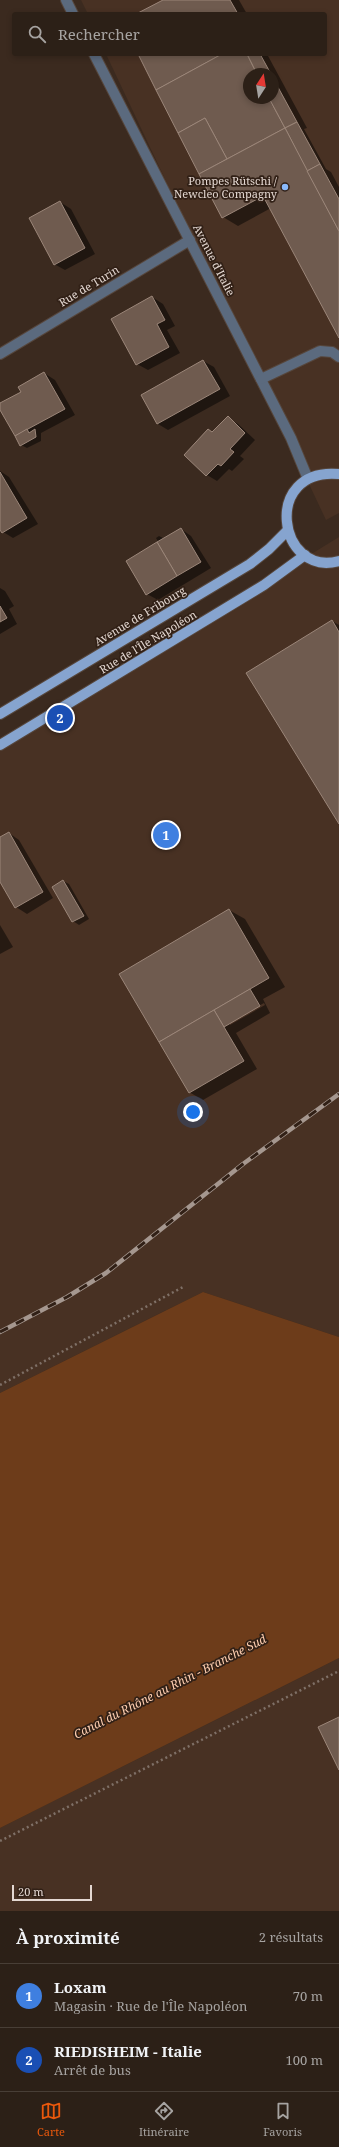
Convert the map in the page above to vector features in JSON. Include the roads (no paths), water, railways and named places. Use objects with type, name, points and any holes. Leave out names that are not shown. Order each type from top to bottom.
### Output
[{"type":"main road","points":[[339,474],[322,474],[308,479],[293,493],[286,511],[287,531],[294,545],[305,555],[319,562],[339,561]]},
{"type":"main road","name":"Avenue de Fribourg","points":[[0,714],[250,564],[269,550],[287,531]]},
{"type":"main road","name":"Rue de l'Île Napoléon","points":[[0,745],[264,585],[305,555]]},
{"type":"street","points":[[66,0],[72,12]]},
{"type":"street","name":"Avenue d'Italie","points":[[95,56],[291,438],[308,479]]},
{"type":"street","name":"Rue de Turin","points":[[0,354],[190,240]]},
{"type":"street","points":[[261,379],[320,351],[332,352],[339,357]]},
{"type":"water","name":"Canal du Rhône au Rhin - Branche Sud","points":[[203,1292],[339,1337],[339,1658],[0,1828],[0,1393]]},
{"type":"railway","points":[[0,1332],[67,1297],[106,1273],[243,1164],[339,1094]]},
{"type":"place","name":"Pompes Rütschi / Newcleo Compagny","points":[[285,187]]},
{"type":"place","name":"RIEDISHEIM - Italie","points":[[60,718]]},
{"type":"place","name":"Loxam","points":[[166,835]]}]
